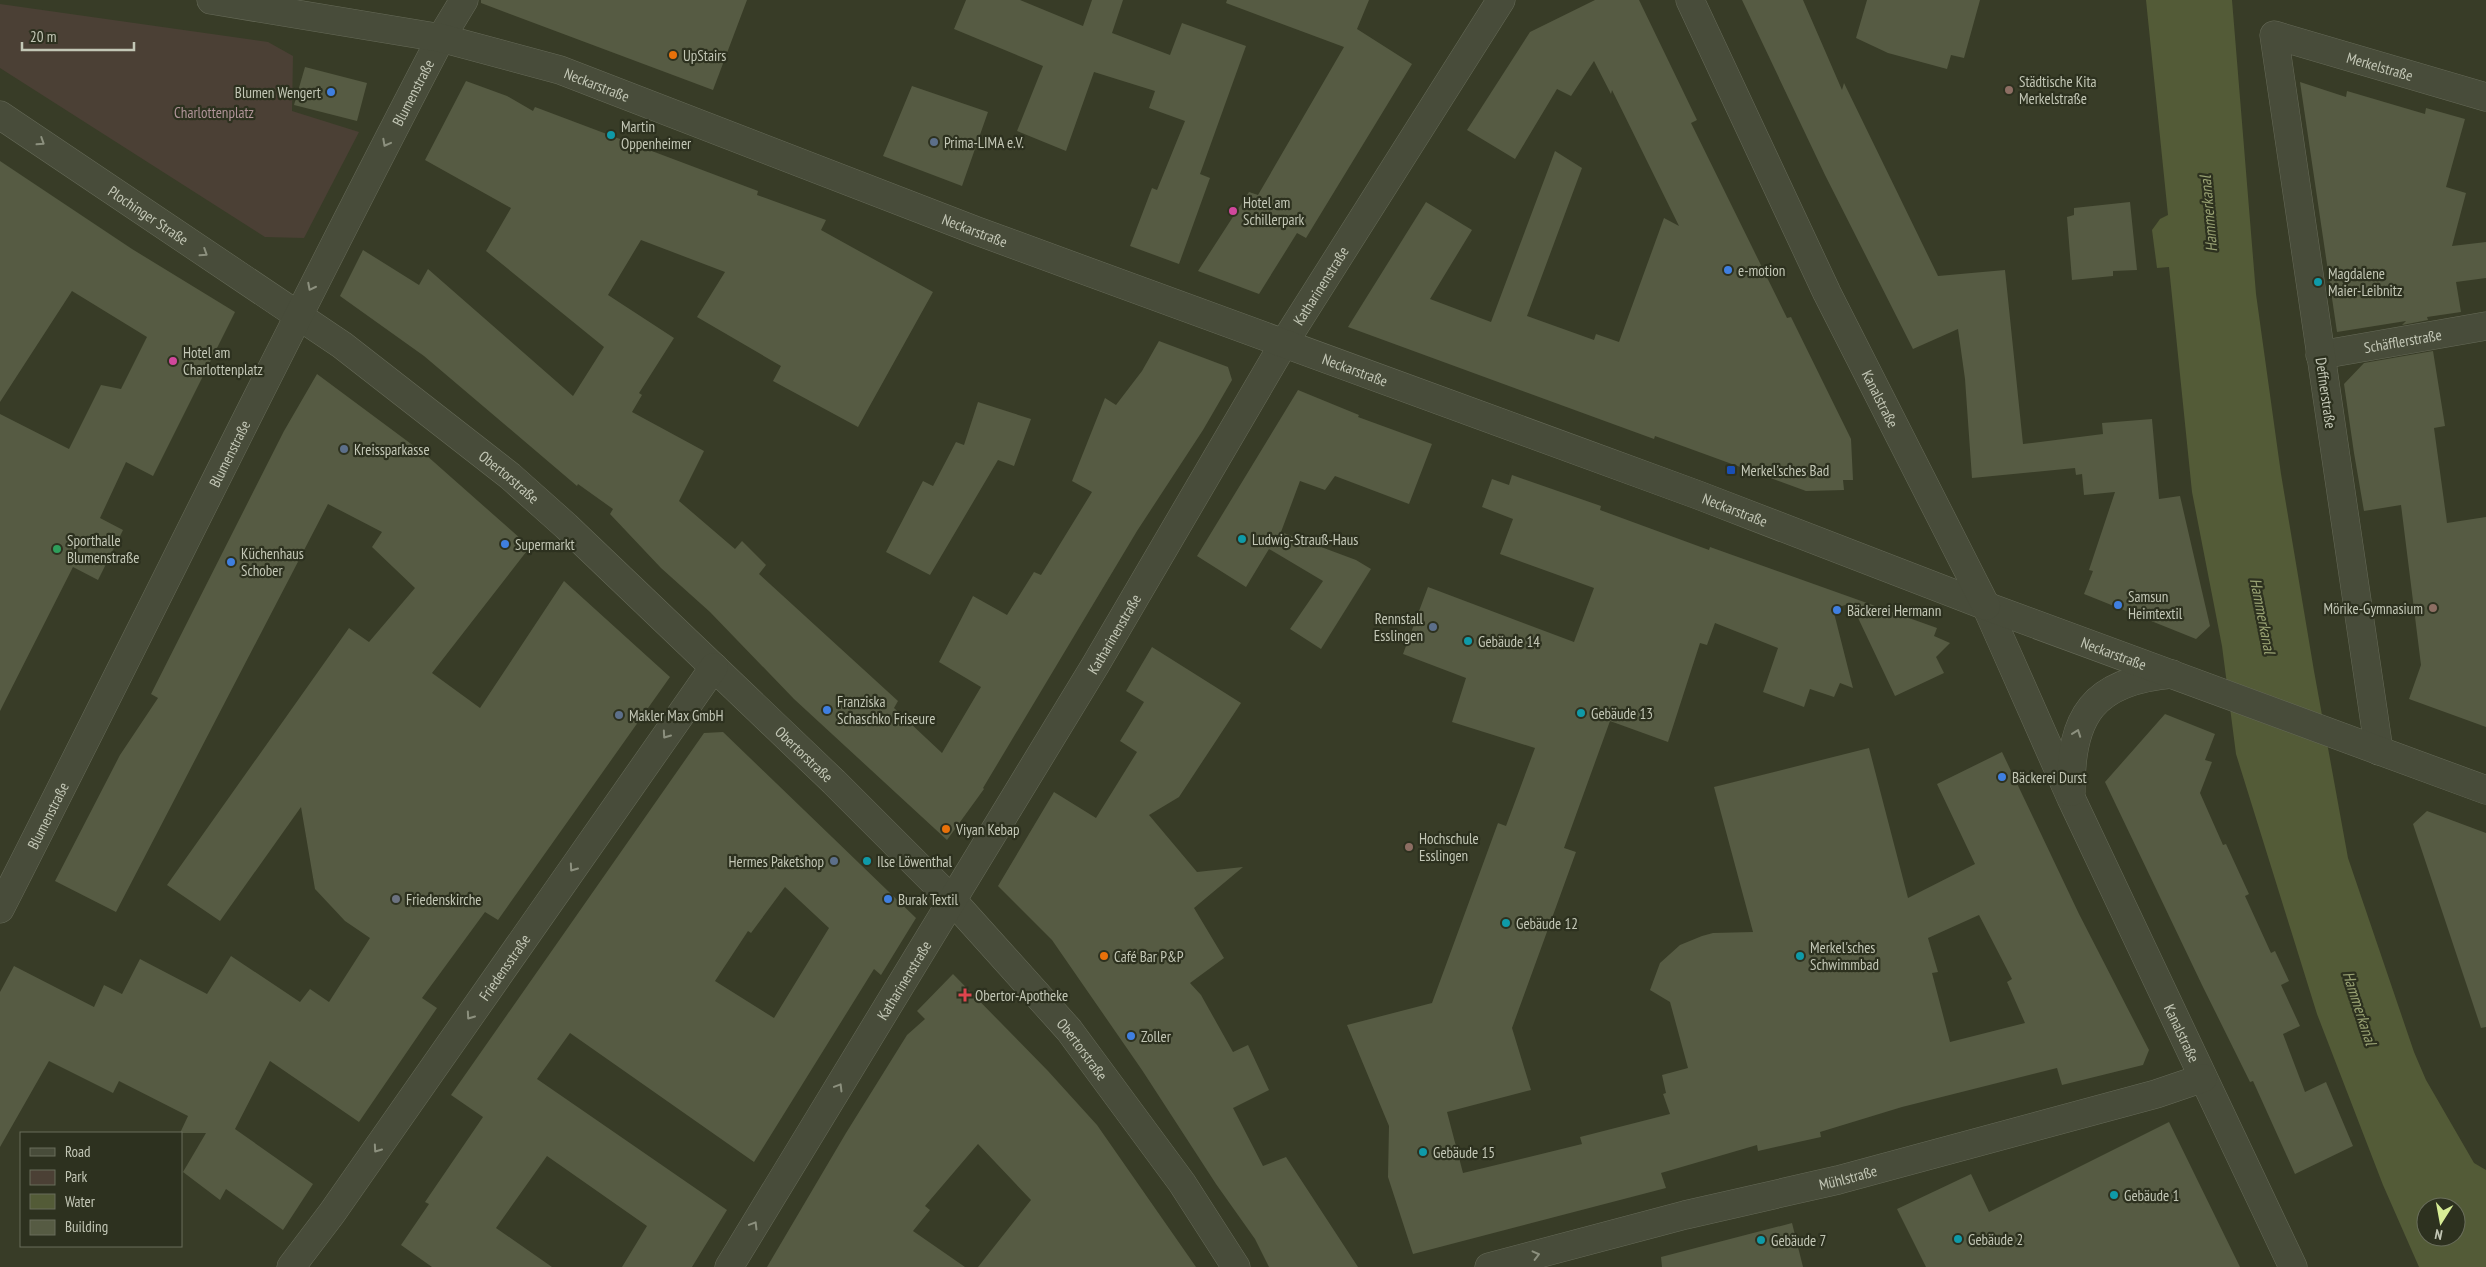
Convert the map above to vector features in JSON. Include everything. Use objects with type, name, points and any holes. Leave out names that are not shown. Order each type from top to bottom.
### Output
[{"type":"street","name":"Neckarstraße","points":[[211,0],[441,38],[560,70],[977,230],[1698,495],[1986,606],[2486,790]]},
{"type":"street","name":"Blumenstraße","points":[[0,909],[102,711],[298,314],[441,38],[464,0]]},
{"type":"street","name":"Katharinenstraße","points":[[728,1267],[1096,664],[1284,343],[1501,0]]},
{"type":"street","name":"Kanalstraße","points":[[1690,0],[1827,293],[1986,606],[2071,798],[2293,1267]]},
{"type":"street","name":"Merkelstraße","points":[[2274,35],[2486,97]]},
{"type":"street","name":"Deffnerstraße","points":[[2274,35],[2320,355],[2372,748]]},
{"type":"street","name":"Plochinger Straße","points":[[0,115],[78,166],[176,235],[298,314]]},
{"type":"street","name":"Obertorstraße","points":[[298,314],[342,345],[510,476],[566,526],[714,667],[953,901],[1069,1030],[1182,1183],[1236,1267]]},
{"type":"street","name":"Schäfflerstraße","points":[[2320,355],[2486,326]]},
{"type":"street","name":"Friedensstraße","points":[[291,1267],[349,1189],[714,667]]},
{"type":"street","name":"Kanalstraße","points":[[2071,798],[2070,760],[2076,733],[2086,713],[2120,686],[2145,677],[2172,674]]},
{"type":"street","name":"Mühlstraße","points":[[1489,1267],[1685,1215],[1847,1177],[2156,1094],[2203,1078]]},
{"type":"green space","name":"Charlottenplatz","points":[[0,4],[268,42],[293,56],[292,111],[359,132],[304,238],[265,237],[0,68]]},
{"type":"water","name":"Hammerkanal","points":[[2146,0],[2232,0],[2256,294],[2281,474],[2348,858],[2414,1052],[2426,1080],[2474,1163],[2486,1170],[2486,1267],[2419,1267],[2383,1185],[2317,1014],[2236,754],[2222,646],[2192,492],[2169,267],[2157,268],[2152,230],[2160,219],[2168,215]]},
{"type":"building","name":"UpStairs","points":[[481,0],[747,0],[713,90],[481,3]]},
{"type":"building","points":[[966,0],[1020,0],[1083,26],[1092,0],[1123,0],[1112,33],[1170,55],[1182,23],[1246,46],[1200,174],[1210,178],[1179,264],[1130,246],[1152,188],[1157,190],[1185,121],[1149,108],[1155,91],[1094,72],[1066,151],[1017,131],[1043,66],[954,29]]},
{"type":"building","points":[[1227,0],[1369,0],[1357,29],[1412,64],[1306,238],[1297,233],[1259,294],[1198,271],[1249,192],[1258,195],[1344,47],[1226,3]]},
{"type":"building","points":[[1595,0],[1639,0],[1697,120],[1691,123],[1787,318],[1791,317],[1851,439],[1853,480],[1843,480],[1844,490],[1806,491],[1655,436],[1654,439],[1348,327],[1426,202],[1472,230],[1430,299],[1491,322],[1555,151],[1582,168],[1527,316],[1594,340],[1596,334],[1619,342],[1664,218],[1679,226],[1612,90],[1611,94],[1594,61],[1571,96],[1557,89],[1515,159],[1467,130],[1530,32]]},
{"type":"building","points":[[1742,0],[1803,0],[1842,90],[1844,83],[1938,276],[2005,270],[2023,444],[2103,434],[2102,423],[2152,419],[2159,499],[2180,496],[2210,626],[2196,639],[2084,594],[2093,571],[2089,570],[2115,492],[2084,495],[2082,474],[2076,475],[2075,468],[1972,478],[1965,379],[1958,329],[1913,349],[1825,175]]},
{"type":"building","points":[[1867,0],[1980,0],[1964,58],[1951,55],[1947,69],[1888,53],[1856,38]]},
{"type":"building","name":"Blumen Wengert","points":[[305,67],[367,83],[357,121],[294,105]]},
{"type":"building","points":[[466,81],[507,96],[533,111],[535,107],[758,191],[757,195],[826,220],[821,230],[933,292],[858,427],[773,381],[781,366],[697,317],[725,272],[641,240],[608,295],[674,338],[639,393],[642,395],[632,412],[704,451],[679,501],[735,549],[742,541],[766,565],[759,574],[898,701],[894,708],[942,753],[981,687],[939,662],[973,596],[1007,615],[1034,572],[1041,575],[1092,492],[1072,481],[1105,398],[1116,405],[1142,371],[1159,341],[1228,367],[1232,380],[1203,430],[1137,531],[984,789],[947,840],[794,699],[710,612],[661,568],[610,514],[613,509],[578,484],[577,486],[424,356],[340,296],[363,250],[419,285],[428,269],[573,396],[604,347],[486,251],[511,208],[425,160]]},
{"type":"building","points":[[2300,82],[2346,97],[2347,91],[2425,114],[2426,108],[2465,119],[2446,187],[2466,193],[2452,246],[2486,242],[2486,278],[2456,282],[2461,312],[2427,317],[2428,320],[2402,325],[2406,321],[2337,332]]},
{"type":"building","points":[[912,86],[988,112],[962,186],[883,156]]},
{"type":"building","points":[[0,161],[132,249],[235,312],[153,476],[126,462],[100,518],[123,530],[98,580],[73,567],[0,711],[0,414],[69,449],[101,385],[121,389],[147,337],[72,291],[0,402]]},
{"type":"building","points":[[2130,202],[2137,270],[2113,271],[2113,276],[2072,280],[2067,217],[2074,215],[2074,208]]},
{"type":"building","points":[[2433,351],[2445,426],[2434,428],[2447,523],[2486,517],[2486,727],[2409,699],[2421,665],[2401,505],[2364,511],[2344,384],[2364,363]]},
{"type":"building","points":[[317,374],[426,455],[530,547],[432,673],[480,708],[564,581],[670,677],[498,920],[485,912],[422,998],[437,1008],[359,1122],[270,1061],[235,1129],[313,1184],[283,1230],[226,1189],[220,1200],[183,1172],[206,1133],[182,1133],[180,1132],[188,1116],[119,1081],[113,1093],[49,1061],[0,1147],[0,992],[14,966],[94,1007],[104,985],[122,994],[140,959],[207,994],[231,956],[300,1002],[310,989],[329,1002],[370,938],[345,921],[315,889],[301,807],[220,921],[167,885],[349,628],[369,642],[415,588],[372,547],[382,532],[328,504],[116,912],[55,881],[120,755],[158,698],[151,694],[284,431]]},
{"type":"building","points":[[1298,390],[1359,415],[1358,417],[1432,444],[1409,504],[1335,476],[1325,490],[1300,481],[1281,532],[1356,560],[1371,569],[1321,649],[1290,629],[1323,581],[1269,549],[1246,587],[1197,556]]},
{"type":"building","points":[[978,402],[1031,419],[1014,466],[998,460],[930,575],[886,552],[923,481],[933,486],[956,442],[964,445]]},
{"type":"building","points":[[1512,475],[1601,506],[1600,510],[1709,550],[1710,547],[1937,628],[1934,636],[1950,643],[1936,657],[1944,673],[1895,696],[1851,603],[1833,609],[1853,688],[1840,683],[1834,697],[1810,689],[1804,707],[1763,692],[1778,648],[1715,623],[1707,645],[1700,643],[1668,742],[1610,721],[1564,848],[1576,852],[1512,1028],[1531,1090],[1447,1112],[1463,1173],[1582,1144],[1580,1137],[1670,1114],[1663,1094],[1666,1093],[1662,1075],[1688,1068],[1670,1002],[1650,990],[1660,963],[1680,945],[1702,936],[1713,933],[1753,932],[1714,787],[1869,748],[1908,898],[1975,864],[1937,784],[2002,752],[2079,914],[2149,1050],[2143,1065],[2062,1085],[2057,1068],[1902,1107],[1820,1132],[1821,1137],[1758,1151],[1757,1145],[1661,1173],[1666,1188],[1413,1254],[1388,1177],[1389,1126],[1347,1025],[1432,1003],[1498,823],[1506,826],[1535,748],[1452,722],[1466,678],[1403,654],[1428,587],[1574,642],[1594,588],[1500,554],[1513,519],[1482,507],[1492,479],[1509,485]],"holes":[[[1979,915],[2012,979],[2007,982],[2025,1023],[1950,1042],[1932,973],[1938,972],[1928,938]]]},
{"type":"building","points":[[1152,647],[1241,703],[1179,797],[1149,815],[1197,872],[1243,867],[1194,908],[1224,958],[1190,983],[1201,995],[1233,1052],[1248,1045],[1269,1090],[1233,1108],[1263,1166],[1286,1157],[1358,1267],[1269,1267],[1255,1239],[1052,940],[998,886],[1054,792],[1096,818],[1137,752],[1120,741],[1144,702],[1126,691]]},
{"type":"building","points":[[2165,714],[2215,734],[2205,760],[2212,762],[2200,793],[2223,845],[2226,844],[2249,894],[2245,896],[2271,953],[2275,951],[2289,981],[2281,985],[2300,1026],[2283,1034],[2305,1092],[2326,1082],[2353,1146],[2295,1174],[2253,1081],[2250,1082],[2105,782]]},
{"type":"building","points":[[723,732],[916,918],[881,975],[874,969],[754,1162],[570,1033],[537,1079],[727,1210],[692,1267],[622,1267],[647,1226],[547,1156],[496,1228],[552,1267],[432,1267],[401,1245],[429,1204],[425,1202],[483,1117],[451,1095],[704,733]],"holes":[[[785,887],[829,928],[774,1018],[715,981],[748,931],[751,933]]]},
{"type":"building","points":[[2427,811],[2486,833],[2486,1027],[2481,1028],[2413,824]]},
{"type":"building","points":[[953,974],[1048,1071],[1097,1125],[1196,1267],[978,1267],[1031,1200],[978,1144],[925,1206],[930,1210],[913,1231],[965,1267],[767,1267],[846,1133],[907,1035],[925,1019],[917,1011]]},
{"type":"building","name":"Gebäude 1","points":[[2169,1122],[2240,1267],[1926,1267],[1897,1209],[1971,1174],[1989,1212]]},
{"type":"building","name":"Gebäude 7","points":[[1792,1223],[1803,1267],[1662,1267],[1661,1257]]},
{"type":"place","name":"UpStairs","points":[[673,55]]},
{"type":"place","name":"Städtische Kita Merkelstraße","points":[[2009,90]]},
{"type":"place","name":"Blumen Wengert","points":[[331,92]]},
{"type":"place","name":"Martin Oppenheimer","points":[[611,135]]},
{"type":"place","name":"Prima-LIMA e.V.","points":[[934,142]]},
{"type":"place","name":"Hotel am Schillerpark","points":[[1233,211]]},
{"type":"place","name":"e-motion","points":[[1728,270]]},
{"type":"place","name":"Magdalene Maier-Leibnitz","points":[[2318,282]]},
{"type":"place","name":"Hotel am Charlottenplatz","points":[[173,361]]},
{"type":"place","name":"Kreissparkasse","points":[[344,449]]},
{"type":"place","name":"Merkel'sches Bad","points":[[1731,470]]},
{"type":"place","name":"Ludwig-Strauß-Haus","points":[[1242,539]]},
{"type":"place","name":"Supermarkt","points":[[505,544]]},
{"type":"place","name":"Sporthalle Blumenstraße","points":[[57,549]]},
{"type":"place","name":"Küchenhaus Schober","points":[[231,562]]},
{"type":"place","name":"Samsun Heimtextil","points":[[2118,605]]},
{"type":"place","name":"Mörike-Gymnasium","points":[[2433,608]]},
{"type":"place","name":"Bäckerei Hermann","points":[[1837,610]]},
{"type":"place","name":"Rennstall Esslingen","points":[[1433,627]]},
{"type":"place","name":"Gebäude 14","points":[[1468,641]]},
{"type":"place","name":"Franziska Schaschko Friseure","points":[[827,710]]},
{"type":"place","name":"Gebäude 13","points":[[1581,713]]},
{"type":"place","name":"Makler Max GmbH","points":[[619,715]]},
{"type":"place","name":"Bäckerei Durst","points":[[2002,777]]},
{"type":"place","name":"Viyan Kebap","points":[[946,829]]},
{"type":"place","name":"Hochschule Esslingen","points":[[1409,847]]},
{"type":"place","name":"Hermes Paketshop","points":[[834,861]]},
{"type":"place","name":"Ilse Löwenthal","points":[[867,861]]},
{"type":"place","name":"Friedenskirche","points":[[396,899]]},
{"type":"place","name":"Burak Textil","points":[[888,899]]},
{"type":"place","name":"Gebäude 12","points":[[1506,923]]},
{"type":"place","name":"Café Bar P&P","points":[[1104,956]]},
{"type":"place","name":"Merkel'sches Schwimmbad","points":[[1800,956]]},
{"type":"place","name":"Obertor-Apotheke","points":[[965,995]]},
{"type":"place","name":"Zoller","points":[[1131,1036]]},
{"type":"place","name":"Gebäude 15","points":[[1423,1152]]},
{"type":"place","name":"Gebäude 1","points":[[2114,1195]]},
{"type":"place","name":"Gebäude 2","points":[[1958,1239]]},
{"type":"place","name":"Gebäude 7","points":[[1761,1240]]}]
